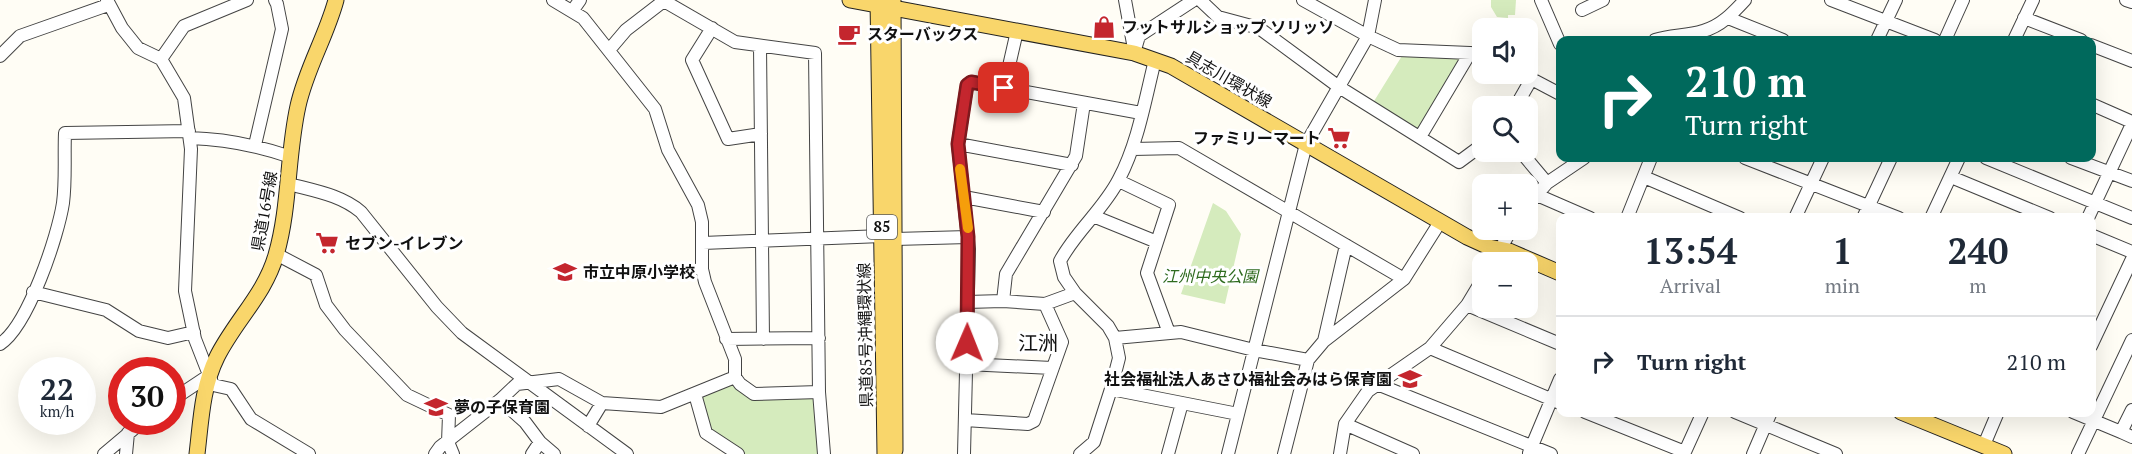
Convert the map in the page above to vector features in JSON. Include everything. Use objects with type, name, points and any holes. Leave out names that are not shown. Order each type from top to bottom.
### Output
[{"type":"main road","name":"県道16号線","points":[[197,454],[208,376],[218,354],[261,290],[276,254],[289,184],[297,108],[304,82],[325,36],[336,0]]},
{"type":"main road","name":"具志川環状線","points":[[850,0],[889,3],[1017,31],[1134,53],[1171,66],[1440,222],[1489,247],[1493,252]]},
{"type":"main road","name":"県道85号沖縄環状線","points":[[885,454],[889,3]]},
{"type":"main road","name":"県道85号沖縄環状線","points":[[888,238],[896,454]]},
{"type":"main road","name":"具志川環状線","points":[[1538,264],[1556,271]]},
{"type":"main road","points":[[1913,417],[2004,454]]},
{"type":"street","points":[[161,59],[184,26],[247,0]]},
{"type":"street","points":[[255,145],[282,29],[277,4],[274,0]]},
{"type":"street","points":[[553,0],[577,5],[583,18],[655,108],[668,150],[698,205],[702,222],[702,269],[735,359],[735,377],[740,384],[754,394],[819,392]]},
{"type":"street","points":[[609,50],[626,30],[665,0],[735,42],[815,53],[819,392],[824,454]]},
{"type":"street","points":[[1125,0],[1134,53]]},
{"type":"street","points":[[1134,53],[1138,36],[1194,0]]},
{"type":"street","points":[[1200,0],[1218,17],[1259,28],[1339,87],[1459,162],[1472,152]]},
{"type":"street","points":[[1303,0],[1368,36],[1405,51],[1472,54]]},
{"type":"street","points":[[1228,454],[1306,144],[1368,36],[1375,0]]},
{"type":"street","points":[[1541,0],[1557,36]]},
{"type":"street","points":[[1582,10],[1603,0]]},
{"type":"street","points":[[1672,36],[1702,32],[1716,26],[1728,18],[1745,0]]},
{"type":"street","points":[[1879,36],[1896,0]]},
{"type":"street","points":[[1947,36],[1963,0]]},
{"type":"street","points":[[2016,36],[2033,0]]},
{"type":"street","points":[[2126,0],[2132,2]]},
{"type":"street","points":[[1839,2],[1924,36]]},
{"type":"street","points":[[0,56],[20,36],[108,3],[122,28],[138,48],[161,59],[184,98],[189,134],[185,291],[194,332],[208,376],[213,385],[231,389],[250,419],[309,454]]},
{"type":"street","points":[[1728,18],[1773,36]]},
{"type":"street","points":[[2025,18],[2071,36]]},
{"type":"street","points":[[712,28],[692,60],[728,139],[761,134]]},
{"type":"street","points":[[1004,88],[1017,31]]},
{"type":"street","points":[[760,46],[763,339]]},
{"type":"street","points":[[2096,47],[2132,62]]},
{"type":"street","points":[[1083,452],[1094,442],[1119,358],[1115,338],[1108,326],[1075,293],[1064,277],[1060,261],[1070,242],[1119,181],[1133,149],[1155,60]]},
{"type":"street","points":[[1420,137],[1472,60]]},
{"type":"street","points":[[964,454],[968,237],[958,144],[967,85],[971,82],[1141,113]]},
{"type":"street","points":[[1538,82],[1556,92]]},
{"type":"street","points":[[1002,301],[1006,274],[1076,156],[1084,103]]},
{"type":"street","points":[[2090,213],[2132,123],[2096,106]]},
{"type":"street","points":[[0,344],[18,326],[51,251],[63,203],[65,133],[189,134],[255,145],[291,157]]},
{"type":"street","points":[[958,144],[1072,165]]},
{"type":"street","points":[[1133,149],[1179,147],[1404,279]]},
{"type":"street","points":[[1529,162],[1547,183]]},
{"type":"street","points":[[1538,194],[1547,183],[1578,162]]},
{"type":"street","points":[[1629,213],[1650,162]]},
{"type":"street","points":[[1755,162],[1811,184],[1866,212],[1889,162]]},
{"type":"street","points":[[1797,213],[1821,162]]},
{"type":"street","points":[[1933,213],[1957,162]]},
{"type":"street","points":[[1996,162],[2132,218]]},
{"type":"street","points":[[2081,162],[2132,181]]},
{"type":"street","points":[[1644,177],[1728,213]]},
{"type":"street","points":[[1950,177],[2038,213]]},
{"type":"street","points":[[1119,181],[1169,205],[1147,273],[1169,333]]},
{"type":"street","points":[[289,184],[335,196],[352,204],[450,321],[480,347],[627,454]]},
{"type":"street","points":[[1538,195],[1578,213]]},
{"type":"street","points":[[964,197],[1044,212]]},
{"type":"street","points":[[1093,216],[1157,242]]},
{"type":"street","points":[[1284,454],[1308,360],[1324,341],[1404,279],[1440,222]]},
{"type":"street","points":[[703,243],[968,237]]},
{"type":"street","points":[[2096,237],[2132,252]]},
{"type":"street","points":[[1324,341],[1346,245]]},
{"type":"street","points":[[276,254],[316,275],[326,305],[345,330],[407,395],[448,415],[448,442],[453,454]]},
{"type":"street","points":[[2096,335],[2132,258]]},
{"type":"street","points":[[33,292],[106,310],[138,331],[168,338],[194,332]]},
{"type":"street","points":[[967,302],[1002,301],[1045,304],[1075,293]]},
{"type":"street","points":[[1340,454],[1345,424],[1368,392],[1430,348],[1472,297]]},
{"type":"street","points":[[965,420],[1028,424],[1034,421],[1062,342],[1045,304]]},
{"type":"street","points":[[1467,305],[1556,342]]},
{"type":"street","points":[[1115,338],[1180,332],[1308,360]]},
{"type":"street","points":[[726,339],[819,338]]},
{"type":"street","points":[[2096,417],[2132,340]]},
{"type":"street","points":[[1430,348],[1556,401],[1530,450]]},
{"type":"street","points":[[966,364],[1052,368]]},
{"type":"street","points":[[186,391],[208,376]]},
{"type":"street","points":[[435,454],[440,447],[517,384],[559,380],[602,403],[661,406],[735,377]]},
{"type":"street","points":[[1377,384],[1530,450],[1551,454]]},
{"type":"street","points":[[1111,389],[1238,414]]},
{"type":"street","points":[[695,394],[706,433],[738,454]]},
{"type":"street","points":[[500,400],[525,422],[540,442],[554,454]]},
{"type":"street","points":[[588,426],[602,403]]},
{"type":"street","points":[[1168,454],[1182,403]]},
{"type":"street","points":[[2085,417],[2127,435],[2132,410]]},
{"type":"street","points":[[1597,417],[1685,453],[1701,417]]},
{"type":"street","points":[[1746,417],[1828,452]]},
{"type":"street","points":[[1753,454],[1769,417]]},
{"type":"street","points":[[1984,446],[1996,417]]},
{"type":"street","points":[[2078,454],[2096,417]]},
{"type":"street","points":[[1345,424],[1413,454]]},
{"type":"street","points":[[104,454],[126,435]]},
{"type":"street","points":[[126,454],[128,435]]},
{"type":"street","points":[[532,454],[540,442]]},
{"type":"street","points":[[1083,452],[1100,454]]},
{"type":"green space","points":[[1491,0],[1516,0],[1515,15],[1508,15],[1508,18],[1497,17],[1491,7]]},
{"type":"green space","points":[[1405,51],[1470,53],[1420,137],[1371,106]]},
{"type":"green space","name":"江州中央公園","points":[[1213,203],[1226,211],[1241,234],[1225,304],[1181,294]]},
{"type":"green space","points":[[735,377],[755,393],[826,396],[827,454],[739,454],[705,431],[695,393]]},
{"type":"slow traffic","points":[[960,169],[968,228]]},
{"type":"place","name":"フットサルショップ ソリッソ","points":[[1104,27]]},
{"type":"place","name":"スターバックス","points":[[849,34]]},
{"type":"place","name":"ファミリーマート","points":[[1339,138]]},
{"type":"place","name":"セブン-イレブン","points":[[327,243]]},
{"type":"place","name":"市立中原小学校","points":[[565,272]]},
{"type":"place","name":"社会福祉法人あさひ福祉会みはら保育園","points":[[1410,379]]},
{"type":"place","name":"夢の子保育園","points":[[436,407]]},
{"type":"district","name":"江洲","points":[[1038,343]]},
{"type":"route","points":[[967,343],[968,224],[958,155],[958,138],[967,85],[971,82],[1004,88]]}]
